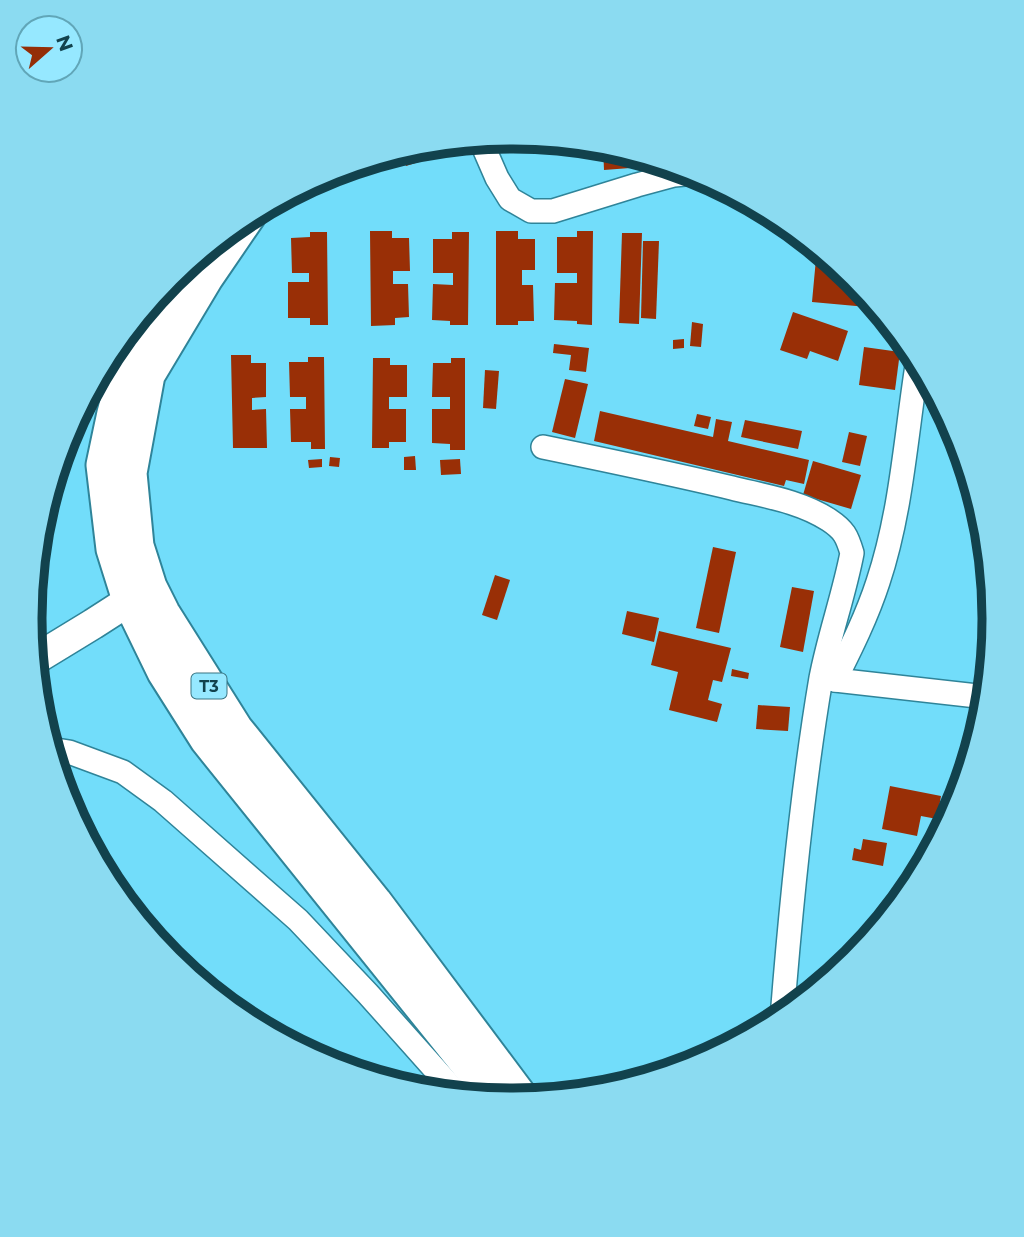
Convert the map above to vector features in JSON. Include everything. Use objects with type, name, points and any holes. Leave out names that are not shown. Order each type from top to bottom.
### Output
[{"type":"highway","name":"T3","points":[[230,243],[148,375],[130,473],[144,604],[164,672],[207,740],[487,1087]]},
{"type":"highway","name":"T3","points":[[143,327],[129,358],[103,465],[113,549],[144,604],[236,729],[375,902],[514,1088]]},
{"type":"main road","points":[[44,654],[93,624],[144,604]]},
{"type":"street","points":[[485,150],[510,199],[531,211],[553,211],[671,176]]},
{"type":"street","points":[[828,679],[860,630],[879,581],[895,514],[915,378]]},
{"type":"street","points":[[543,447],[785,501],[811,510],[847,535],[852,553],[828,679],[810,747],[794,877],[783,1002]]},
{"type":"street","points":[[828,679],[975,696]]},
{"type":"street","points":[[61,751],[124,772],[163,801],[298,920],[447,1083]]},
{"type":"building","points":[[438,156],[406,166],[405,162]]},
{"type":"building","points":[[604,158],[630,164],[630,168],[604,170]]},
{"type":"building","points":[[370,231],[392,231],[392,238],[409,238],[410,271],[393,271],[393,284],[408,284],[409,317],[395,318],[395,325],[371,326]]},
{"type":"building","points":[[496,231],[518,231],[518,239],[535,239],[535,270],[522,270],[522,285],[533,285],[534,321],[518,321],[518,325],[496,325]]},
{"type":"building","points":[[577,231],[593,231],[592,325],[554,320],[555,283],[577,283],[577,273],[557,273],[557,237],[577,237]]},
{"type":"building","points":[[310,232],[327,232],[328,325],[310,325],[310,318],[288,318],[288,282],[309,282],[309,273],[292,273],[291,238],[310,237]]},
{"type":"building","points":[[452,232],[469,232],[468,325],[450,325],[450,321],[432,320],[433,284],[453,285],[453,273],[433,273],[433,239],[452,239]]},
{"type":"building","points":[[622,233],[642,233],[639,324],[619,323]]},
{"type":"building","points":[[643,241],[659,241],[656,319],[641,318]]},
{"type":"building","points":[[816,260],[863,307],[812,302]]},
{"type":"building","points":[[793,312],[848,331],[838,361],[810,351],[807,359],[780,350]]},
{"type":"building","points":[[692,322],[703,324],[701,347],[690,346]]},
{"type":"building","points":[[684,339],[684,348],[673,349],[673,340]]},
{"type":"building","points":[[554,344],[589,348],[586,372],[569,370],[571,355],[553,353]]},
{"type":"building","points":[[864,347],[899,352],[895,390],[859,385]]},
{"type":"building","points":[[231,355],[251,355],[251,363],[266,363],[266,397],[252,398],[252,410],[266,409],[267,448],[233,448]]},
{"type":"building","points":[[308,357],[324,357],[325,449],[311,449],[311,442],[291,442],[290,409],[306,409],[306,397],[290,397],[289,362],[308,362]]},
{"type":"building","points":[[373,358],[390,358],[390,365],[407,365],[407,397],[389,397],[389,409],[406,409],[406,442],[389,442],[389,448],[372,448]]},
{"type":"building","points":[[451,358],[465,358],[465,450],[450,450],[450,444],[432,443],[432,409],[450,409],[450,397],[432,397],[433,363],[451,363]]},
{"type":"building","points":[[485,370],[499,371],[496,409],[483,408]]},
{"type":"building","points":[[565,379],[588,384],[575,438],[552,432]]},
{"type":"building","points":[[600,411],[713,437],[716,419],[732,422],[728,441],[809,460],[804,484],[786,480],[784,486],[594,441]]},
{"type":"building","points":[[697,414],[711,417],[708,429],[694,426]]},
{"type":"building","points":[[745,420],[802,431],[798,449],[741,437]]},
{"type":"building","points":[[849,432],[867,436],[860,466],[842,462]]},
{"type":"building","points":[[415,456],[416,470],[404,470],[404,457]]},
{"type":"building","points":[[330,457],[340,458],[339,467],[329,466]]},
{"type":"building","points":[[322,459],[322,467],[309,468],[308,460]]},
{"type":"building","points":[[460,459],[461,474],[441,475],[440,460]]},
{"type":"building","points":[[813,461],[861,475],[851,509],[803,495]]},
{"type":"building","points":[[713,547],[736,552],[719,633],[696,628]]},
{"type":"building","points":[[495,575],[510,580],[497,620],[482,615]]},
{"type":"building","points":[[792,587],[814,591],[803,652],[780,647]]},
{"type":"building","points":[[627,611],[659,618],[654,642],[622,634]]},
{"type":"building","points":[[659,631],[731,648],[722,682],[713,680],[708,700],[722,704],[717,722],[669,710],[678,672],[651,665]]},
{"type":"building","points":[[732,669],[749,673],[748,679],[731,676]]},
{"type":"building","points":[[758,705],[790,707],[788,731],[756,729]]},
{"type":"building","points":[[890,786],[941,796],[937,819],[921,816],[917,836],[882,829]]},
{"type":"building","points":[[863,839],[887,843],[883,866],[852,860],[854,848],[861,850]]}]
